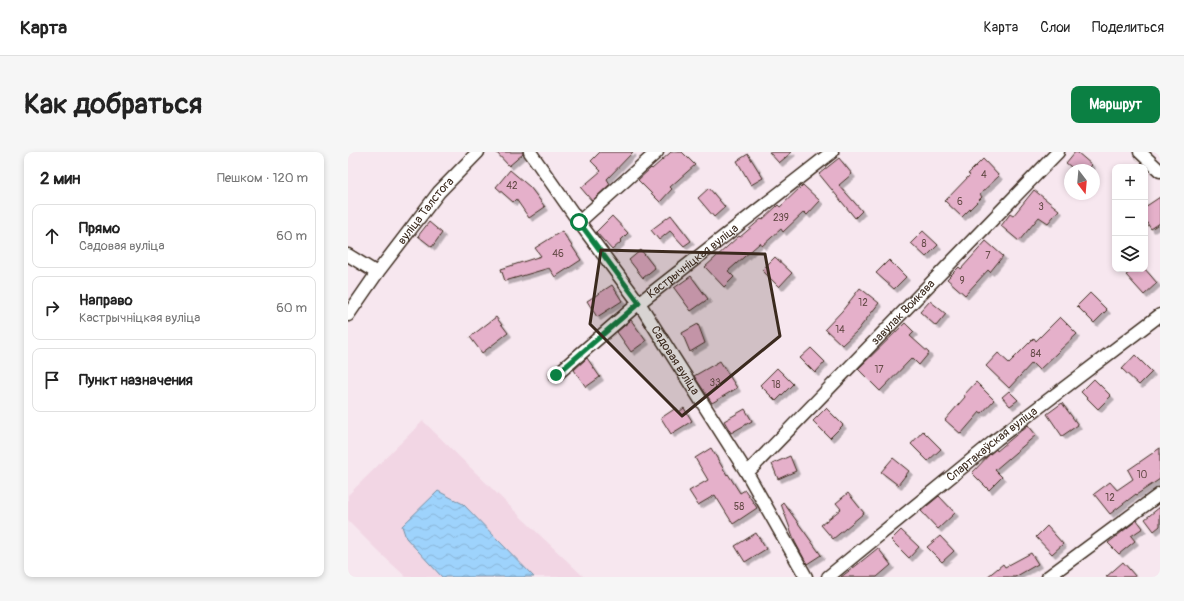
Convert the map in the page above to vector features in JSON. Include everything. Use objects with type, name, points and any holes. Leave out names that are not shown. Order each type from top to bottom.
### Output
[{"type":"street","name":"вуліца Талстога","points":[[348,315],[377,273],[439,192],[478,152]]},
{"type":"street","name":"Садовая вуліца","points":[[530,152],[579,222],[639,303],[747,472],[806,577]]},
{"type":"street","points":[[579,222],[657,152]]},
{"type":"street","name":"Кастрычніцкая вуліца","points":[[556,375],[639,303],[832,152]]},
{"type":"street","name":"завулак Войкава","points":[[747,472],[1058,152]]},
{"type":"street","points":[[1140,152],[1160,171]]},
{"type":"street","points":[[348,256],[377,273]]},
{"type":"street","name":"Спартакаўская вуліца","points":[[828,577],[997,439],[1160,315]]},
{"type":"street","points":[[1048,577],[1160,494]]},
{"type":"highlighted area","points":[[601,250],[765,254],[780,336],[682,416],[590,324]]},
{"type":"shaded area","points":[[423,421],[584,577],[406,577],[379,552],[348,521],[348,495]]},
{"type":"water","points":[[438,491],[463,504],[534,577],[442,577],[406,538],[402,526]]},
{"type":"building","points":[[496,152],[523,152],[523,154],[509,166]]},
{"type":"building","points":[[600,152],[633,152],[607,179],[610,184],[592,201],[581,188],[601,171],[591,161]]},
{"type":"building","points":[[671,152],[682,152],[695,165],[670,187],[672,189],[660,202],[638,180]]},
{"type":"building","points":[[769,152],[792,152],[779,163]]},
{"type":"building","points":[[1075,152],[1077,152],[1091,164],[1067,164],[1066,163]]},
{"type":"building","points":[[748,154],[763,178],[751,185],[737,161]]},
{"type":"building","points":[[839,158],[852,174],[839,185],[862,211],[855,218],[819,174]]},
{"type":"building","points":[[983,159],[999,176],[980,194],[982,197],[962,217],[945,201]]},
{"type":"building","points":[[510,170],[530,187],[545,207],[529,218],[516,199],[513,202],[496,187]]},
{"type":"building","points":[[803,185],[820,201],[807,215],[804,212],[783,232],[781,229],[762,246],[760,243],[728,271],[734,277],[724,287],[705,267],[739,236],[740,237],[761,219],[762,220],[778,205],[780,207]]},
{"type":"building","points":[[709,188],[725,207],[714,217],[698,198]]},
{"type":"building","points":[[1034,190],[1059,210],[1048,223],[1039,217],[1019,241],[1001,226],[1010,214],[1013,216]]},
{"type":"building","points":[[1160,197],[1160,223],[1151,229],[1148,224],[1148,205]]},
{"type":"building","points":[[671,215],[691,241],[684,246],[670,231],[659,240],[651,230]]},
{"type":"building","points":[[612,216],[628,233],[612,250],[596,232]]},
{"type":"building","points":[[429,222],[442,233],[432,247],[418,236]]},
{"type":"building","points":[[562,231],[581,260],[555,277],[549,268],[505,281],[501,269],[541,256],[535,248]]},
{"type":"building","points":[[923,231],[938,245],[926,257],[911,243]]},
{"type":"building","points":[[986,241],[1003,256],[990,272],[988,270],[965,295],[947,279],[959,267],[961,269]]},
{"type":"building","points":[[641,250],[655,268],[643,278],[629,260]]},
{"type":"building","points":[[775,257],[792,273],[779,287],[762,270]]},
{"type":"building","points":[[889,260],[906,277],[894,289],[876,273]]},
{"type":"building","points":[[1130,272],[1148,272],[1157,283],[1144,295],[1126,275]]},
{"type":"building","points":[[691,276],[708,299],[691,311],[674,288]]},
{"type":"building","points":[[612,285],[622,301],[597,317],[587,301]]},
{"type":"building","points":[[860,288],[879,303],[858,330],[842,345],[825,329],[842,311]]},
{"type":"building","points":[[1090,293],[1107,310],[1094,323],[1077,306]]},
{"type":"building","points":[[930,301],[946,314],[936,326],[920,312]]},
{"type":"building","points":[[496,317],[508,333],[482,353],[470,337]]},
{"type":"building","points":[[1060,317],[1077,334],[1039,370],[1032,363],[1009,388],[986,366],[998,353],[1009,363],[1034,338],[1036,341]]},
{"type":"building","points":[[631,320],[646,341],[631,352],[617,332]]},
{"type":"building","points":[[905,323],[914,332],[910,336],[929,353],[919,365],[912,358],[880,391],[858,369]]},
{"type":"building","points":[[698,324],[705,343],[690,352],[682,333]]},
{"type":"building","points":[[811,348],[825,362],[815,373],[800,358]]},
{"type":"building","points":[[1135,355],[1152,372],[1139,385],[1122,369]]},
{"type":"building","points":[[587,358],[600,377],[586,387],[574,370]]},
{"type":"building","points":[[720,361],[737,388],[712,403],[694,376]]},
{"type":"building","points":[[777,368],[793,384],[776,401],[760,385]]},
{"type":"building","points":[[1094,379],[1111,396],[1098,409],[1081,392]]},
{"type":"building","points":[[976,382],[994,400],[982,413],[980,412],[961,434],[945,420]]},
{"type":"building","points":[[1009,391],[1018,400],[1010,406],[1002,397]]},
{"type":"building","points":[[1062,403],[1078,425],[1062,436],[1047,414]]},
{"type":"building","points":[[676,408],[679,412],[684,408],[692,421],[671,434],[661,418]]},
{"type":"building","points":[[826,408],[843,425],[830,438],[813,421]]},
{"type":"building","points":[[745,409],[752,421],[731,433],[724,421]]},
{"type":"building","points":[[1028,425],[1036,435],[995,470],[1002,477],[989,490],[972,473],[990,454],[996,449],[997,451]]},
{"type":"building","points":[[923,431],[941,449],[928,461],[911,444]]},
{"type":"building","points":[[711,448],[740,493],[745,490],[757,508],[733,524],[715,495],[698,505],[689,491],[708,480],[695,458]]},
{"type":"building","points":[[1160,448],[1160,479],[1136,494],[1110,514],[1094,494],[1110,482],[1117,490],[1133,479],[1128,470]]},
{"type":"building","points":[[790,456],[796,471],[778,479],[772,464]]},
{"type":"building","points":[[893,458],[909,471],[898,485],[881,472]]},
{"type":"building","points":[[848,493],[864,513],[833,539],[821,525],[841,509],[836,503]]},
{"type":"building","points":[[939,496],[955,513],[938,529],[921,511]]},
{"type":"building","points":[[783,502],[821,555],[807,564],[795,542],[781,504]]},
{"type":"building","points":[[1160,507],[1160,526],[1154,531],[1145,519]]},
{"type":"building","points":[[1137,520],[1143,528],[1131,536],[1135,541],[1119,554],[1108,543]]},
{"type":"building","points":[[1047,526],[1063,544],[1052,554],[1036,537]]},
{"type":"building","points":[[901,530],[919,547],[909,558],[891,540]]},
{"type":"building","points":[[756,533],[766,549],[745,562],[735,546]]},
{"type":"building","points":[[940,536],[954,551],[942,562],[927,547]]},
{"type":"building","points":[[878,548],[891,565],[877,577],[841,577],[857,565]]},
{"type":"building","points":[[1031,553],[1038,564],[1015,577],[987,577],[1003,564],[1005,567]]},
{"type":"building","points":[[1123,562],[1136,577],[1106,577]]},
{"type":"route","points":[[556,375],[639,303],[579,222]]}]
